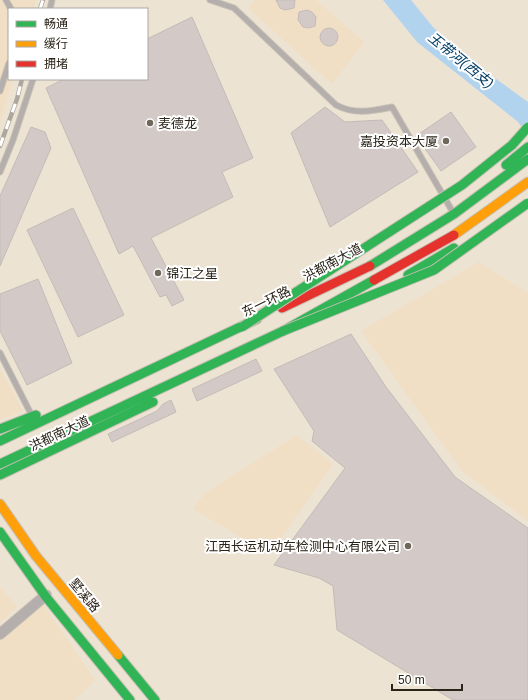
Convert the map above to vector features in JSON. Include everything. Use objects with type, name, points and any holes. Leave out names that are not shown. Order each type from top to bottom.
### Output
[{"type":"main road","points":[[512,145],[528,127]]},
{"type":"main road","points":[[242,327],[462,185],[528,133]]},
{"type":"main road","name":"洪都南大道","points":[[0,429],[32,417],[314,287],[394,245],[451,209],[526,149]]},
{"type":"main road","name":"东一环路","points":[[0,441],[373,264],[454,214],[528,159]]},
{"type":"main road","points":[[283,332],[457,233],[528,182]]},
{"type":"main road","name":"洪都南大道","points":[[0,475],[295,335],[416,270],[466,240],[528,196]]},
{"type":"main road","points":[[0,464],[283,332],[434,270],[528,204]]},
{"type":"main road","name":"墅溪路","points":[[0,504],[36,556],[155,700]]},
{"type":"main road","points":[[0,532],[46,595],[130,700]]},
{"type":"street","points":[[0,634],[46,595]]},
{"type":"lane","points":[[210,0],[234,8],[336,105],[346,110],[362,112],[392,107],[451,209]]},
{"type":"lane","points":[[0,91],[8,66]]},
{"type":"lane","points":[[0,172],[13,140],[33,80]]},
{"type":"lane","points":[[0,353],[32,417]]},
{"type":"shaded area","points":[[0,0],[36,0],[34,8],[8,8],[8,80],[13,80],[0,123]]},
{"type":"shaded area","points":[[255,0],[316,0],[364,42],[332,84],[248,8]]},
{"type":"shaded area","points":[[479,262],[528,293],[528,521],[462,471],[361,331]]},
{"type":"shaded area","points":[[0,369],[23,411],[0,420]]},
{"type":"shaded area","points":[[297,435],[333,464],[270,554],[193,509],[205,493]]},
{"type":"shaded area","points":[[0,586],[17,607],[0,623]]},
{"type":"shaded area","points":[[43,604],[95,680],[75,700],[0,700],[0,641]]},
{"type":"water","name":"玉带河(西支)","points":[[383,0],[411,0],[433,27],[459,52],[528,102],[528,135],[517,121],[417,42]]},
{"type":"building","points":[[276,0],[295,0],[294,8],[285,10],[280,8]]},
{"type":"building","points":[[307,10],[312,12],[316,17],[315,26],[309,28],[303,27],[298,20],[299,12]]},
{"type":"building","name":"麦德龙","points":[[192,17],[253,158],[222,172],[233,197],[151,238],[184,300],[172,306],[166,295],[160,297],[133,246],[119,254],[46,88],[62,80],[148,80],[148,39]]},
{"type":"building","points":[[329,28],[335,31],[338,37],[335,43],[329,46],[323,43],[320,37],[323,31]]},
{"type":"building","points":[[325,107],[345,122],[382,120],[418,172],[330,227],[291,133]]},
{"type":"building","name":"嘉投资本大厦","points":[[451,112],[476,147],[441,171],[416,136]]},
{"type":"building","points":[[31,127],[45,132],[51,148],[0,266],[0,196]]},
{"type":"building","points":[[73,208],[124,315],[78,337],[27,230]]},
{"type":"building","points":[[38,279],[72,363],[27,385],[0,331],[0,294]]},
{"type":"building","name":"江西长运机动车检测中心有限公司","points":[[351,334],[386,387],[455,477],[528,528],[528,700],[453,700],[337,630],[333,586],[319,578],[274,565],[345,468],[312,441],[314,431],[274,369]]},
{"type":"building","points":[[256,359],[262,371],[197,401],[192,389]]},
{"type":"building","points":[[171,400],[176,412],[112,442],[108,434],[157,411],[163,404]]},
{"type":"railway","points":[[40,8],[43,0]]},
{"type":"railway","points":[[0,146],[17,99],[22,80]]},
{"type":"traffic: fast","points":[[242,327],[462,185],[512,145],[528,127]]},
{"type":"traffic: fast","points":[[506,165],[528,147]]},
{"type":"traffic: fast","points":[[370,266],[454,214],[528,159]]},
{"type":"traffic: fast","points":[[283,331],[434,270],[528,203]]},
{"type":"traffic: fast","points":[[408,275],[454,248]]},
{"type":"traffic: fast","points":[[0,464],[283,331],[374,280]]},
{"type":"traffic: fast","points":[[0,441],[257,319]]},
{"type":"traffic: fast","points":[[0,475],[153,402]]},
{"type":"traffic: fast","points":[[0,429],[36,415]]},
{"type":"traffic: fast","points":[[0,532],[46,597],[130,700]]},
{"type":"traffic: fast","points":[[118,655],[155,700]]},
{"type":"traffic: slow","points":[[454,235],[528,182]]},
{"type":"traffic: slow","points":[[0,504],[36,556],[118,655]]},
{"type":"traffic: jam","points":[[374,280],[454,235]]},
{"type":"traffic: jam","points":[[282,308],[370,266]]},
{"type":"place","name":"麦德龙","points":[[150,123]]},
{"type":"place","name":"嘉投资本大厦","points":[[446,141]]},
{"type":"place","name":"锦江之星","points":[[158,273]]},
{"type":"place","name":"江西长运机动车检测中心有限公司","points":[[408,546]]}]
